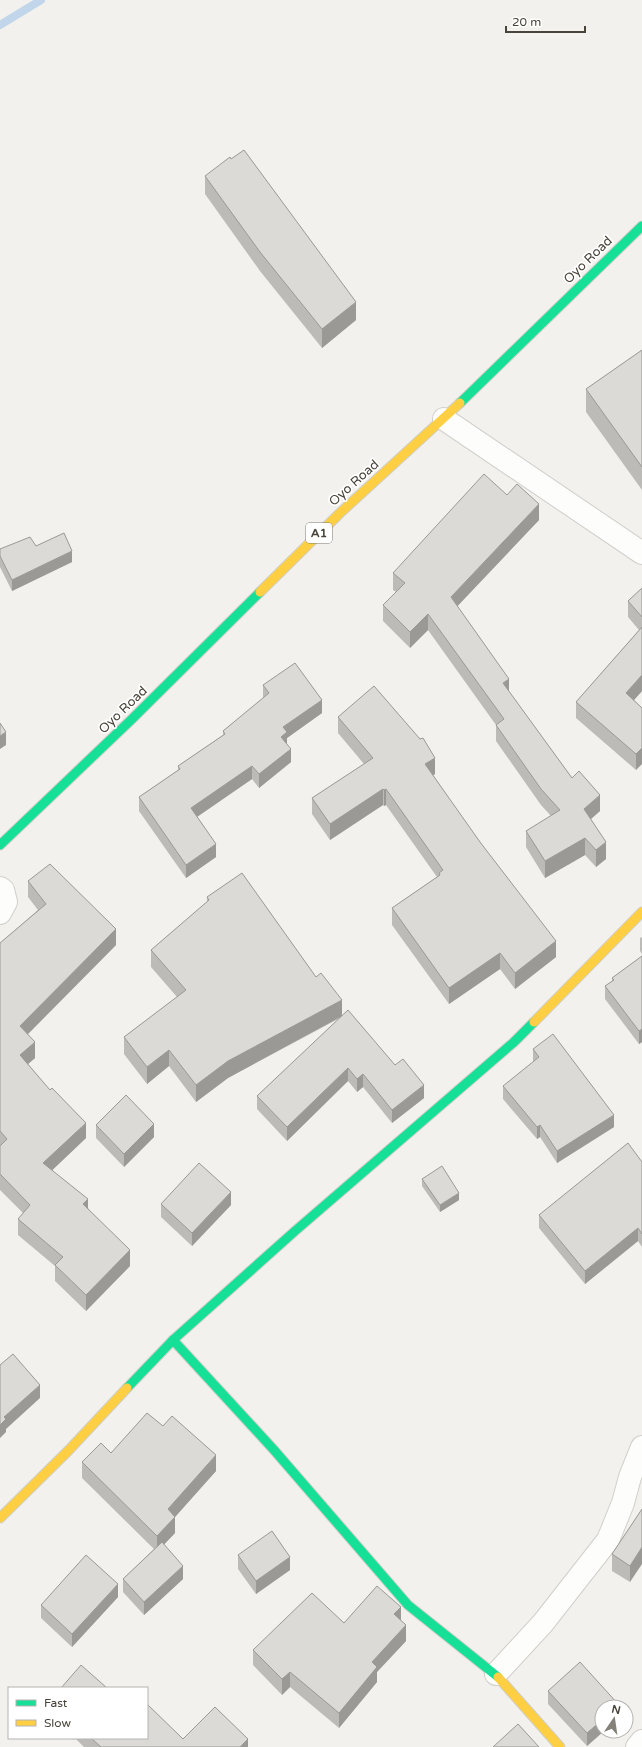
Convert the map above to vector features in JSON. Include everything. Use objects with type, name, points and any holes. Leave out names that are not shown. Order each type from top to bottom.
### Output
[{"type":"main road","name":"Oyo Road","points":[[0,845],[132,719],[340,513],[444,419],[642,226]]},
{"type":"main road","points":[[0,1518],[68,1451],[173,1340],[295,1231],[514,1042],[642,912]]},
{"type":"main road","points":[[173,1340],[274,1450],[408,1605],[496,1674],[560,1747]]},
{"type":"street","points":[[444,419],[642,553]]},
{"type":"street","points":[[0,888],[3,890],[6,902],[0,913]]},
{"type":"street","points":[[496,1674],[543,1623],[608,1540],[623,1503],[630,1477],[642,1446]]},
{"type":"street","points":[[637,1747],[642,1741]]},
{"type":"building","points":[[244,150],[356,302],[322,329],[260,252],[205,176],[230,157],[231,159]]},
{"type":"building","points":[[642,350],[642,467],[586,389]]},
{"type":"building","points":[[484,474],[507,495],[517,484],[539,504],[451,597],[509,679],[503,683],[572,778],[579,771],[600,795],[584,809],[606,842],[596,850],[585,838],[545,861],[526,831],[560,810],[541,789],[496,725],[504,719],[428,614],[410,632],[383,605],[405,583],[393,573]]},
{"type":"building","points":[[64,533],[72,551],[12,580],[0,556],[0,549],[30,537],[36,546]]},
{"type":"building","points":[[642,588],[642,617],[628,601]]},
{"type":"building","points":[[642,627],[642,675],[626,693],[642,708],[642,748],[636,754],[576,702]]},
{"type":"building","points":[[295,663],[322,700],[283,727],[287,732],[281,737],[291,749],[259,774],[252,766],[191,808],[216,844],[186,865],[139,797],[180,769],[178,766],[225,734],[223,731],[269,693],[263,685]]},
{"type":"building","points":[[374,686],[420,739],[423,738],[435,758],[425,764],[480,842],[556,941],[515,973],[500,953],[449,988],[392,908],[440,875],[439,873],[443,870],[386,789],[383,789],[330,824],[312,798],[373,758],[338,717]]},
{"type":"building","points":[[0,723],[6,732],[0,736]]},
{"type":"building","points":[[50,864],[116,929],[20,1026],[35,1042],[20,1055],[50,1090],[52,1088],[86,1123],[43,1163],[88,1199],[83,1204],[130,1250],[86,1295],[55,1265],[63,1257],[18,1219],[30,1205],[0,1174],[0,1146],[7,1139],[0,1131],[0,943],[46,904],[28,881]]},
{"type":"building","points":[[242,873],[316,977],[321,973],[342,1000],[228,1061],[196,1085],[169,1050],[147,1067],[124,1037],[186,990],[151,950],[209,900],[207,897]]},
{"type":"building","points":[[642,956],[642,1029],[639,1031],[605,986],[614,980],[612,978]]},
{"type":"building","points":[[348,1010],[395,1065],[403,1059],[424,1085],[392,1110],[363,1074],[357,1079],[348,1068],[287,1127],[257,1096]]},
{"type":"building","points":[[553,1034],[614,1115],[557,1151],[540,1125],[537,1127],[503,1086],[539,1057],[533,1049]]},
{"type":"building","points":[[126,1095],[154,1124],[124,1154],[96,1125]]},
{"type":"building","points":[[628,1143],[642,1162],[642,1234],[638,1228],[585,1271],[539,1215]]},
{"type":"building","points":[[199,1163],[231,1192],[192,1233],[161,1204]]},
{"type":"building","points":[[442,1166],[459,1193],[440,1205],[422,1179]]},
{"type":"building","points":[[13,1354],[40,1385],[4,1417],[6,1419],[0,1425],[0,1365]]},
{"type":"building","points":[[147,1413],[163,1426],[172,1416],[216,1455],[168,1509],[175,1517],[157,1536],[82,1462],[101,1443],[111,1453]]},
{"type":"building","points":[[642,1509],[642,1547],[630,1566],[612,1554]]},
{"type":"building","points":[[272,1531],[290,1557],[256,1581],[238,1555]]},
{"type":"building","points":[[162,1542],[183,1566],[144,1602],[123,1579]]},
{"type":"building","points":[[86,1555],[118,1584],[72,1634],[41,1605]]},
{"type":"building","points":[[377,1586],[401,1607],[394,1614],[406,1625],[372,1662],[377,1667],[339,1713],[290,1672],[282,1679],[253,1650],[312,1593],[344,1623]]},
{"type":"building","points":[[580,1662],[614,1699],[594,1699],[594,1727],[587,1733],[548,1691]]},
{"type":"building","points":[[81,1665],[106,1687],[62,1687]]},
{"type":"building","points":[[148,1705],[183,1739],[215,1707],[248,1739],[240,1747],[101,1747],[92,1739],[148,1739]]},
{"type":"building","points":[[518,1724],[539,1747],[493,1747]]},
{"type":"waterway","points":[[0,25],[41,0]]},
{"type":"traffic: fast","points":[[460,403],[642,226]]},
{"type":"traffic: fast","points":[[0,845],[132,719],[260,592]]},
{"type":"traffic: fast","points":[[127,1388],[173,1340],[295,1231],[514,1042],[534,1022]]},
{"type":"traffic: fast","points":[[173,1340],[274,1450],[408,1605],[498,1677]]},
{"type":"traffic: slow","points":[[260,592],[340,513],[460,403]]},
{"type":"traffic: slow","points":[[534,1022],[642,912]]},
{"type":"traffic: slow","points":[[0,1518],[68,1451],[127,1388]]},
{"type":"traffic: slow","points":[[498,1677],[560,1747]]}]
